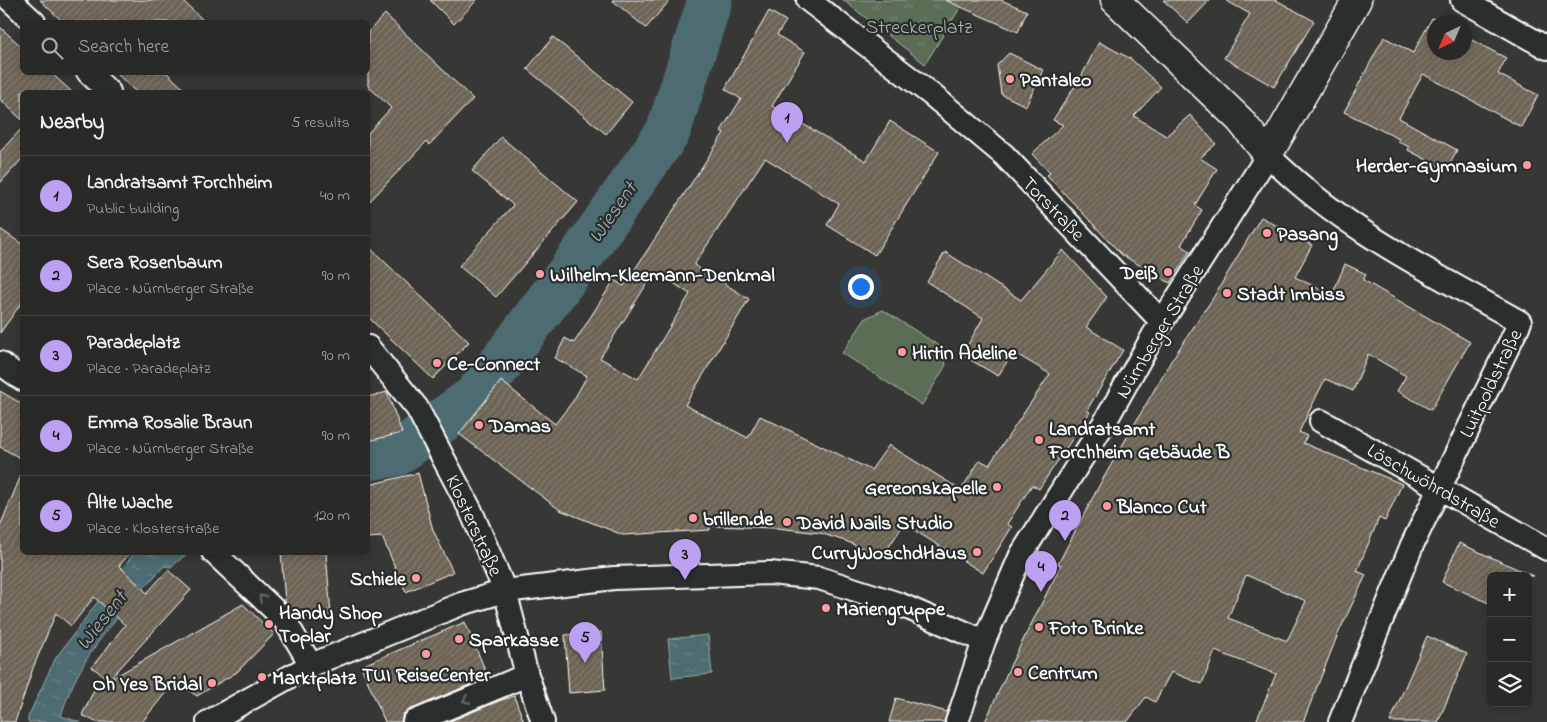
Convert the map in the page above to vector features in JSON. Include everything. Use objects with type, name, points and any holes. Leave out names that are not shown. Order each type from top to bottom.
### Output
[{"type":"street","points":[[10,0],[32,20]]},
{"type":"street","name":"Torstraße","points":[[808,0],[939,102],[1004,156],[1162,322]]},
{"type":"street","points":[[1115,0],[1240,120],[1268,155]]},
{"type":"street","name":"Nürnberger Straße","points":[[957,722],[984,642],[1021,555],[1106,420],[1162,322],[1268,155],[1357,0]]},
{"type":"street","points":[[1462,0],[1547,48]]},
{"type":"street","points":[[91,75],[108,90]]},
{"type":"street","name":"Luitpoldstraße","points":[[1268,155],[1294,181],[1330,211],[1394,251],[1520,322],[1412,545],[1340,722]]},
{"type":"street","name":"Klosterstraße","points":[[370,349],[417,408],[470,511],[505,591],[527,675],[543,722]]},
{"type":"street","points":[[0,362],[20,377]]},
{"type":"street","name":"Löschwöhrdstraße","points":[[1321,421],[1547,550]]},
{"type":"street","points":[[216,555],[284,619],[311,665]]},
{"type":"street","points":[[208,722],[311,665],[461,604],[505,591],[614,578],[725,573],[780,574],[819,578],[899,604],[984,642]]},
{"type":"street","points":[[414,722],[527,675]]},
{"type":"green space","name":"Streckerplatz","points":[[843,0],[965,0],[925,64]]},
{"type":"green space","points":[[883,310],[941,347],[946,365],[922,405],[842,353],[866,318]]},
{"type":"water","points":[[133,555],[186,555],[171,567],[164,566],[103,635],[91,653],[69,693],[61,716],[80,722],[28,722],[28,717],[55,659]]},
{"type":"water","points":[[708,635],[712,674],[672,678],[668,639]]},
{"type":"building","points":[[40,0],[182,0],[203,20],[61,20]]},
{"type":"building","points":[[430,0],[477,0],[454,24]]},
{"type":"building","points":[[612,0],[670,0],[646,28]]},
{"type":"building","points":[[945,0],[1001,0],[1027,11],[1018,32]]},
{"type":"building","points":[[1163,0],[1210,0],[1188,23]]},
{"type":"building","points":[[1225,0],[1276,0],[1314,21],[1274,87],[1224,58],[1250,14]]},
{"type":"building","points":[[769,11],[786,21],[777,35],[805,52],[772,106],[866,161],[890,121],[939,152],[875,255],[827,225],[839,204],[765,158],[694,265],[749,299],[685,405],[748,438],[760,416],[871,470],[889,445],[961,490],[980,460],[989,465],[1050,374],[1013,352],[998,376],[962,355],[983,318],[927,282],[945,252],[1021,300],[1063,250],[1107,297],[1086,327],[1123,350],[1087,410],[1090,412],[1039,489],[1032,485],[1007,524],[1012,527],[983,573],[909,527],[907,530],[902,527],[882,557],[848,542],[820,533],[777,528],[710,526],[710,530],[623,535],[560,510],[459,434],[501,381],[555,424],[573,401],[587,376],[555,358],[565,338],[574,343],[614,280],[624,286],[724,133],[721,131],[741,99],[725,89]],"holes":[[[655,271],[690,294],[638,379],[600,358]]]},
{"type":"building","points":[[385,14],[473,99],[429,145],[426,142],[370,201],[370,131],[391,108],[368,86],[368,75],[370,75],[370,30]]},
{"type":"building","points":[[0,27],[20,45],[20,75],[53,75],[70,90],[20,90],[20,118],[0,99]]},
{"type":"building","points":[[1427,27],[1427,60],[1472,60],[1472,40],[1506,58],[1498,74],[1538,95],[1521,127],[1423,74],[1399,118],[1457,150],[1446,170],[1408,150],[1409,147],[1398,141],[1399,139],[1344,112],[1384,37],[1413,53]]},
{"type":"building","points":[[553,37],[632,102],[606,134],[527,69]]},
{"type":"building","points":[[1099,42],[1131,59],[1161,87],[1134,116],[1166,136],[1190,115],[1216,144],[1200,158],[1217,169],[1195,205],[1202,210],[1181,245],[1190,251],[1170,283],[1122,255],[1047,175],[1050,173],[1032,154],[1063,125],[1053,120],[1082,75]]},
{"type":"building","points":[[1009,53],[1043,70],[1026,106],[1001,94],[997,65]]},
{"type":"building","points":[[118,75],[169,75],[185,90],[134,90]]},
{"type":"building","points":[[20,130],[20,161],[0,183],[0,152]]},
{"type":"building","points":[[501,137],[578,202],[496,297],[459,266],[513,205],[472,171]]},
{"type":"building","points":[[1261,217],[1312,245],[1295,277],[1332,295],[1345,264],[1366,274],[1363,280],[1470,342],[1431,410],[1397,391],[1406,376],[1368,354],[1353,391],[1325,379],[1299,432],[1307,436],[1303,443],[1402,484],[1385,521],[1379,518],[1357,571],[1366,575],[1338,634],[1303,722],[1256,722],[1276,674],[1215,651],[1202,684],[1171,672],[1155,702],[1146,697],[1127,722],[985,722],[1011,664],[1061,565],[1058,564],[1100,484],[1171,361],[1213,298]],"holes":[[[1246,575],[1306,601],[1287,641],[1228,618]]]},
{"type":"building","points":[[0,229],[20,243],[20,305],[0,333]]},
{"type":"building","points":[[370,248],[469,342],[433,379],[370,319]]},
{"type":"building","points":[[0,391],[20,403],[20,458],[0,447]]},
{"type":"building","points":[[387,392],[402,433],[370,441],[370,396]]},
{"type":"building","points":[[418,473],[433,530],[453,572],[406,592],[382,537],[370,538],[370,485]]},
{"type":"building","points":[[20,478],[20,555],[128,555],[119,566],[147,593],[168,570],[191,590],[109,680],[92,667],[125,625],[94,597],[71,626],[56,613],[33,668],[15,722],[0,722],[0,526]]},
{"type":"building","points":[[1459,543],[1524,572],[1487,572],[1487,602],[1442,582]]},
{"type":"building","points":[[281,555],[326,555],[331,615],[298,617],[285,602]]},
{"type":"building","points":[[243,604],[274,634],[237,672],[197,696],[175,681],[142,722],[96,722],[82,715],[95,688]]},
{"type":"building","points":[[465,622],[488,677],[409,710],[403,714],[401,722],[385,722],[361,666]]},
{"type":"building","points":[[601,632],[605,690],[569,693],[565,635]]},
{"type":"building","points":[[1427,636],[1467,654],[1438,722],[1390,722]]},
{"type":"building","points":[[514,696],[524,722],[448,722],[499,701]]},
{"type":"building","points":[[896,698],[947,712],[944,722],[889,722]]},
{"type":"waterway","name":"Wiesent","points":[[370,458],[396,454],[475,397],[572,269],[668,132],[710,0]]},
{"type":"place","name":"Pantaleo","points":[[1010,79]]},
{"type":"place","name":"Landratsamt Forchheim","points":[[787,143]]},
{"type":"place","name":"Herder-Gymnasium","points":[[1527,165]]},
{"type":"place","name":"Pasang","points":[[1267,233]]},
{"type":"place","name":"Deiß","points":[[1168,272]]},
{"type":"place","name":"Wilhelm-Kleemann-Denkmal","points":[[540,274]]},
{"type":"place","name":"Stadt Imbiss","points":[[1227,293]]},
{"type":"place","name":"Hirtin Adeline","points":[[902,352]]},
{"type":"place","name":"Ce-Connect","points":[[437,363]]},
{"type":"place","name":"Damas","points":[[479,425]]},
{"type":"place","name":"Landratsamt Forchheim Gebäude B","points":[[1039,440]]},
{"type":"place","name":"Gereonskapelle","points":[[997,487]]},
{"type":"place","name":"Blanco Cut","points":[[1107,506]]},
{"type":"place","name":"brillen.de","points":[[693,518]]},
{"type":"place","name":"David Nails Studio","points":[[787,522]]},
{"type":"place","name":"Sera Rosenbaum","points":[[1065,541]]},
{"type":"place","name":"CurryWoschdHaus","points":[[977,552]]},
{"type":"place","name":"Schiele","points":[[416,578]]},
{"type":"place","name":"Paradeplatz","points":[[685,580]]},
{"type":"place","name":"Emma Rosalie Braun","points":[[1041,592]]},
{"type":"place","name":"Mariengruppe","points":[[826,608]]},
{"type":"place","name":"Handy Shop Toplar","points":[[269,624]]},
{"type":"place","name":"Foto Brinke","points":[[1039,627]]},
{"type":"place","name":"Sparkasse","points":[[459,639]]},
{"type":"place","name":"TUI ReiseCenter","points":[[426,654]]},
{"type":"place","name":"Alte Wache","points":[[585,663]]},
{"type":"place","name":"Centrum","points":[[1018,672]]},
{"type":"place","name":"Marktplatz","points":[[262,677]]},
{"type":"place","name":"Oh Yes Bridal","points":[[212,683]]}]
